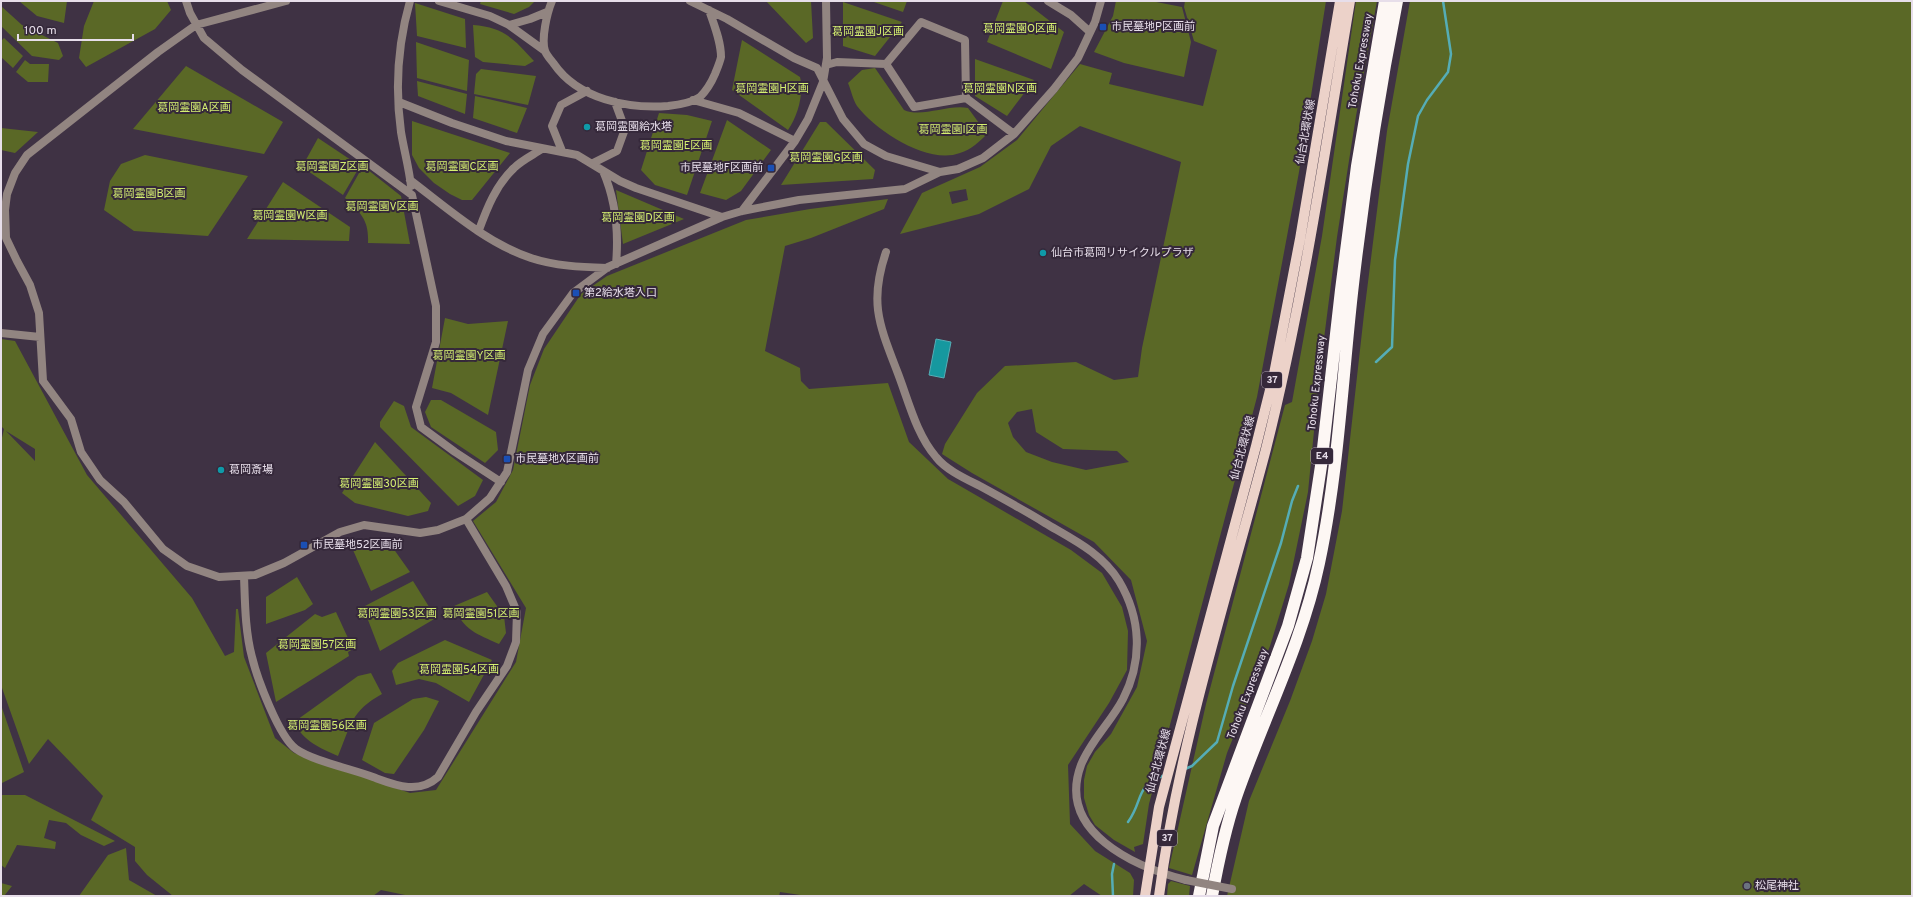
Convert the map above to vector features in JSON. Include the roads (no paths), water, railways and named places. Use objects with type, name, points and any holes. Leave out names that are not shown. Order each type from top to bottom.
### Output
[{"type":"highway","name":"Tohoku Expressway","points":[[1199,896],[1213,826],[1224,793],[1288,626],[1307,558],[1320,473],[1356,174],[1385,1]]},
{"type":"highway","name":"E4","points":[[1212,896],[1226,830],[1235,799],[1299,632],[1309,603],[1320,562],[1334,474],[1352,290],[1371,150],[1397,1]]},
{"type":"main road","name":"仙台北環状線","points":[[1145,896],[1159,807],[1274,374],[1300,239],[1340,1]]},
{"type":"main road","name":"仙台北環状線","points":[[1159,896],[1173,803],[1186,748],[1208,660],[1265,450],[1284,372],[1311,234],[1350,1]]},
{"type":"street","points":[[186,1],[190,13],[204,38],[242,70],[412,195]]},
{"type":"street","points":[[286,1],[196,25],[158,52],[27,155],[15,173],[7,194],[5,210],[6,238],[16,261],[30,285],[39,313],[43,381],[70,419],[81,452],[100,480],[124,502],[163,549],[187,566],[219,577],[255,575],[284,562],[340,532],[364,526],[420,533],[438,530],[466,519],[490,498],[507,472],[528,370],[543,334],[573,293],[607,268],[722,217],[742,211],[799,200],[905,189],[940,172],[958,169],[983,158],[1014,134],[1054,89],[1078,58],[1102,1]]},
{"type":"street","points":[[410,1],[400,45],[399,102],[401,131],[412,195],[436,306],[436,342],[416,407],[421,426],[455,452],[501,482]]},
{"type":"street","points":[[439,1],[490,16],[509,25],[545,51],[557,69],[574,85],[601,98],[615,102],[654,107],[681,104],[700,97],[712,81],[721,58],[717,35],[709,10]]},
{"type":"street","points":[[545,51],[547,12],[552,1]]},
{"type":"street","points":[[690,1],[709,10],[794,58],[817,68],[823,82],[844,119],[864,144],[886,156],[940,172]]},
{"type":"street","points":[[742,211],[795,141],[808,119],[823,82],[826,65],[826,1]]},
{"type":"street","points":[[1048,1],[1071,16],[1090,32]]},
{"type":"street","points":[[509,25],[547,12]]},
{"type":"street","points":[[886,64],[920,22],[962,38],[966,40],[966,98]]},
{"type":"street","points":[[826,65],[837,62],[886,64]]},
{"type":"street","points":[[886,64],[914,107],[966,98],[1014,134]]},
{"type":"street","points":[[562,151],[552,126],[561,105],[587,91]]},
{"type":"street","points":[[693,100],[739,113],[795,141]]},
{"type":"street","points":[[399,102],[506,141],[577,155],[620,181],[652,195],[701,209],[722,217]]},
{"type":"street","points":[[592,163],[617,151],[625,129],[615,102]]},
{"type":"street","points":[[479,230],[490,202],[514,167],[542,149]]},
{"type":"street","points":[[603,170],[611,192],[616,216],[616,264]]},
{"type":"street","points":[[410,180],[501,245],[532,258],[571,266],[607,268]]},
{"type":"street","points":[[886,252],[878,274],[877,310],[881,329],[925,442],[938,460],[962,476],[1073,539],[1098,556],[1118,580],[1131,606],[1135,618],[1138,647],[1131,679],[1123,699],[1086,754],[1078,776],[1077,785],[1079,807],[1090,829],[1102,841],[1162,874],[1232,889]]},
{"type":"street","points":[[1,333],[40,337]]},
{"type":"street","points":[[244,576],[252,657],[273,714],[286,739],[297,749],[318,758],[388,782],[409,788],[430,784],[438,777],[476,712],[507,666],[516,642],[517,612],[506,586],[466,519]]},
{"type":"water","points":[[936,339],[951,342],[944,378],[929,375]]},
{"type":"waterway","points":[[1376,362],[1392,347],[1395,260],[1408,164],[1418,116],[1427,100],[1448,72],[1451,54],[1443,1]]},
{"type":"waterway","points":[[1185,769],[1192,766],[1217,742],[1233,686],[1281,543],[1292,501],[1298,486]]},
{"type":"waterway","points":[[1128,822],[1144,789],[1155,779],[1165,775]]},
{"type":"waterway","points":[[1113,896],[1112,874],[1114,864]]},
{"type":"place","name":"市民墓地P区画前","points":[[1103,27]]},
{"type":"place","name":"葛岡霊園給水塔","points":[[587,127]]},
{"type":"place","name":"市民墓地F区画前","points":[[771,168]]},
{"type":"place","name":"仙台市葛岡リサイクルプラザ","points":[[1043,253]]},
{"type":"place","name":"第2給水塔入口","points":[[576,293]]},
{"type":"place","name":"市民墓地X区画前","points":[[507,459]]},
{"type":"place","name":"葛岡斎場","points":[[221,470]]},
{"type":"place","name":"市民墓地52区画前","points":[[304,545]]},
{"type":"place","name":"松尾神社","points":[[1747,886]]},
{"type":"park label","name":"葛岡霊園O区画","points":[[1020,29]]},
{"type":"park label","name":"葛岡霊園J区画","points":[[868,32]]},
{"type":"park label","name":"葛岡霊園H区画","points":[[772,89]]},
{"type":"park label","name":"葛岡霊園N区画","points":[[1000,89]]},
{"type":"park label","name":"葛岡霊園A区画","points":[[194,108]]},
{"type":"park label","name":"葛岡霊園I区画","points":[[953,130]]},
{"type":"park label","name":"葛岡霊園E区画","points":[[676,146]]},
{"type":"park label","name":"葛岡霊園G区画","points":[[826,158]]},
{"type":"park label","name":"葛岡霊園Z区画","points":[[332,167]]},
{"type":"park label","name":"葛岡霊園C区画","points":[[462,167]]},
{"type":"park label","name":"葛岡霊園B区画","points":[[149,194]]},
{"type":"park label","name":"葛岡霊園V区画","points":[[382,207]]},
{"type":"park label","name":"葛岡霊園W区画","points":[[290,216]]},
{"type":"park label","name":"葛岡霊園D区画","points":[[638,218]]},
{"type":"park label","name":"葛岡霊園Y区画","points":[[469,356]]},
{"type":"park label","name":"葛岡霊園30区画","points":[[379,484]]},
{"type":"park label","name":"葛岡霊園53区画","points":[[397,614]]},
{"type":"park label","name":"葛岡霊園51区画","points":[[481,614]]},
{"type":"park label","name":"葛岡霊園57区画","points":[[317,645]]},
{"type":"park label","name":"葛岡霊園54区画","points":[[459,670]]},
{"type":"park label","name":"葛岡霊園56区画","points":[[327,726]]}]
